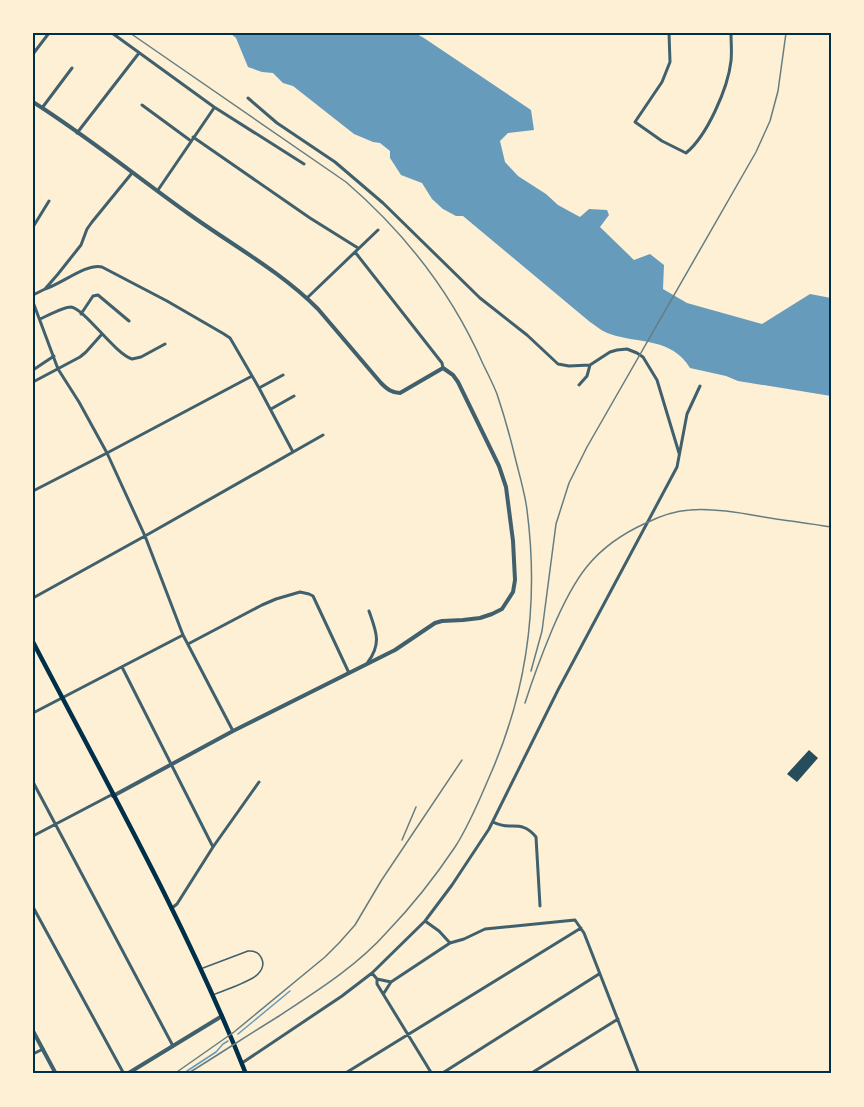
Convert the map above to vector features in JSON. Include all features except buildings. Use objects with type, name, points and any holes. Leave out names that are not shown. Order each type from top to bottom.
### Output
[{"type":"main road","points":[[33,642],[171,908],[222,1016],[244,1073]]},
{"type":"street","points":[[33,53],[49,33]]},
{"type":"street","points":[[112,33],[214,107],[304,164]]},
{"type":"street","points":[[669,33],[670,62],[662,82],[635,122],[662,141],[686,153],[696,145],[719,105],[731,62],[731,33]]},
{"type":"street","points":[[77,133],[140,53]]},
{"type":"street","points":[[42,108],[72,68]]},
{"type":"street","points":[[248,98],[278,123],[335,162],[383,203],[480,298],[527,335],[558,364],[590,365],[617,350],[627,350],[644,357],[657,380],[679,455]]},
{"type":"street","points":[[33,102],[307,298],[388,390],[394,393],[405,392],[443,368]]},
{"type":"street","points":[[33,836],[394,650],[435,623],[492,614],[502,609],[513,592],[515,580],[513,540],[506,487],[499,466],[458,382],[450,372],[443,368],[442,363],[357,250],[142,105]]},
{"type":"street","points":[[158,190],[214,107]]},
{"type":"street","points":[[45,289],[81,246],[87,229],[132,173]]},
{"type":"street","points":[[33,227],[49,201]]},
{"type":"street","points":[[307,298],[378,230]]},
{"type":"street","points":[[33,295],[85,269],[95,266],[102,267],[229,337],[293,452]]},
{"type":"street","points":[[81,314],[93,296],[98,295],[129,321]]},
{"type":"street","points":[[33,302],[58,369],[107,453],[145,536],[183,635],[233,731]]},
{"type":"street","points":[[40,319],[69,307],[74,308],[132,359],[141,357],[165,344]]},
{"type":"street","points":[[33,381],[86,352],[102,334]]},
{"type":"street","points":[[33,370],[54,356]]},
{"type":"street","points":[[579,385],[587,376],[590,365]]},
{"type":"street","points":[[259,388],[283,375]]},
{"type":"street","points":[[33,491],[252,376]]},
{"type":"street","points":[[242,1063],[342,996],[372,973],[425,921],[452,885],[493,822],[558,690],[677,467],[687,414],[700,386]]},
{"type":"street","points":[[271,409],[294,396]]},
{"type":"street","points":[[33,598],[323,435]]},
{"type":"street","points":[[188,644],[262,605],[304,592],[313,596],[349,673]]},
{"type":"street","points":[[367,664],[376,649],[376,631],[369,611]]},
{"type":"street","points":[[33,713],[183,635]]},
{"type":"street","points":[[122,666],[213,847]]},
{"type":"street","points":[[33,782],[173,1046]]},
{"type":"street","points":[[171,908],[177,904],[213,847],[259,782]]},
{"type":"street","points":[[493,822],[502,827],[525,827],[536,837],[540,906]]},
{"type":"street","points":[[33,907],[126,1074],[222,1016]]},
{"type":"street","points":[[384,994],[391,982],[450,943],[465,939],[484,929],[572,919],[584,933],[639,1074]]},
{"type":"street","points":[[425,921],[450,943]]},
{"type":"street","points":[[344,1074],[581,928]]},
{"type":"street","points":[[372,973],[432,1074]]},
{"type":"street","points":[[441,1074],[600,974]]},
{"type":"street","points":[[376,979],[391,982]]},
{"type":"street","points":[[530,1074],[618,1019]]},
{"type":"street","points":[[33,1031],[56,1074]]},
{"type":"street","points":[[33,1054],[43,1049]]},
{"type":"lane","points":[[200,969],[248,951],[259,953],[262,958],[262,968],[255,977],[212,996]]},
{"type":"water","points":[[230,33],[415,33],[424,38],[531,110],[534,130],[508,133],[500,141],[505,162],[518,176],[546,194],[558,205],[580,217],[589,209],[607,210],[609,215],[600,227],[634,260],[650,254],[664,265],[663,289],[687,303],[762,324],[810,294],[831,298],[831,396],[738,381],[690,368],[674,351],[664,346],[621,337],[602,330],[463,216],[456,216],[443,209],[432,199],[422,183],[401,175],[390,158],[390,151],[380,143],[354,134],[293,86],[283,83],[273,73],[248,67],[236,38]]},
{"type":"waterway","points":[[238,1034],[290,991]]},
{"type":"waterway","points":[[187,1071],[228,1041]]},
{"type":"railway","points":[[130,33],[346,182],[407,243],[442,289],[471,338],[497,394],[509,433],[527,510],[532,578],[527,644],[514,709],[491,773],[455,847],[414,902],[363,956],[308,997],[187,1074]]},
{"type":"railway","points":[[531,671],[542,631],[556,524],[569,483],[587,447],[756,152],[770,121],[778,91],[786,33]]},
{"type":"railway","points":[[525,703],[560,611],[577,580],[599,554],[628,532],[667,514],[698,510],[733,512],[831,527]]},
{"type":"railway","points":[[174,1074],[234,1032],[339,943],[355,925],[381,881],[462,760]]},
{"type":"railway","points":[[402,840],[416,807]]}]
